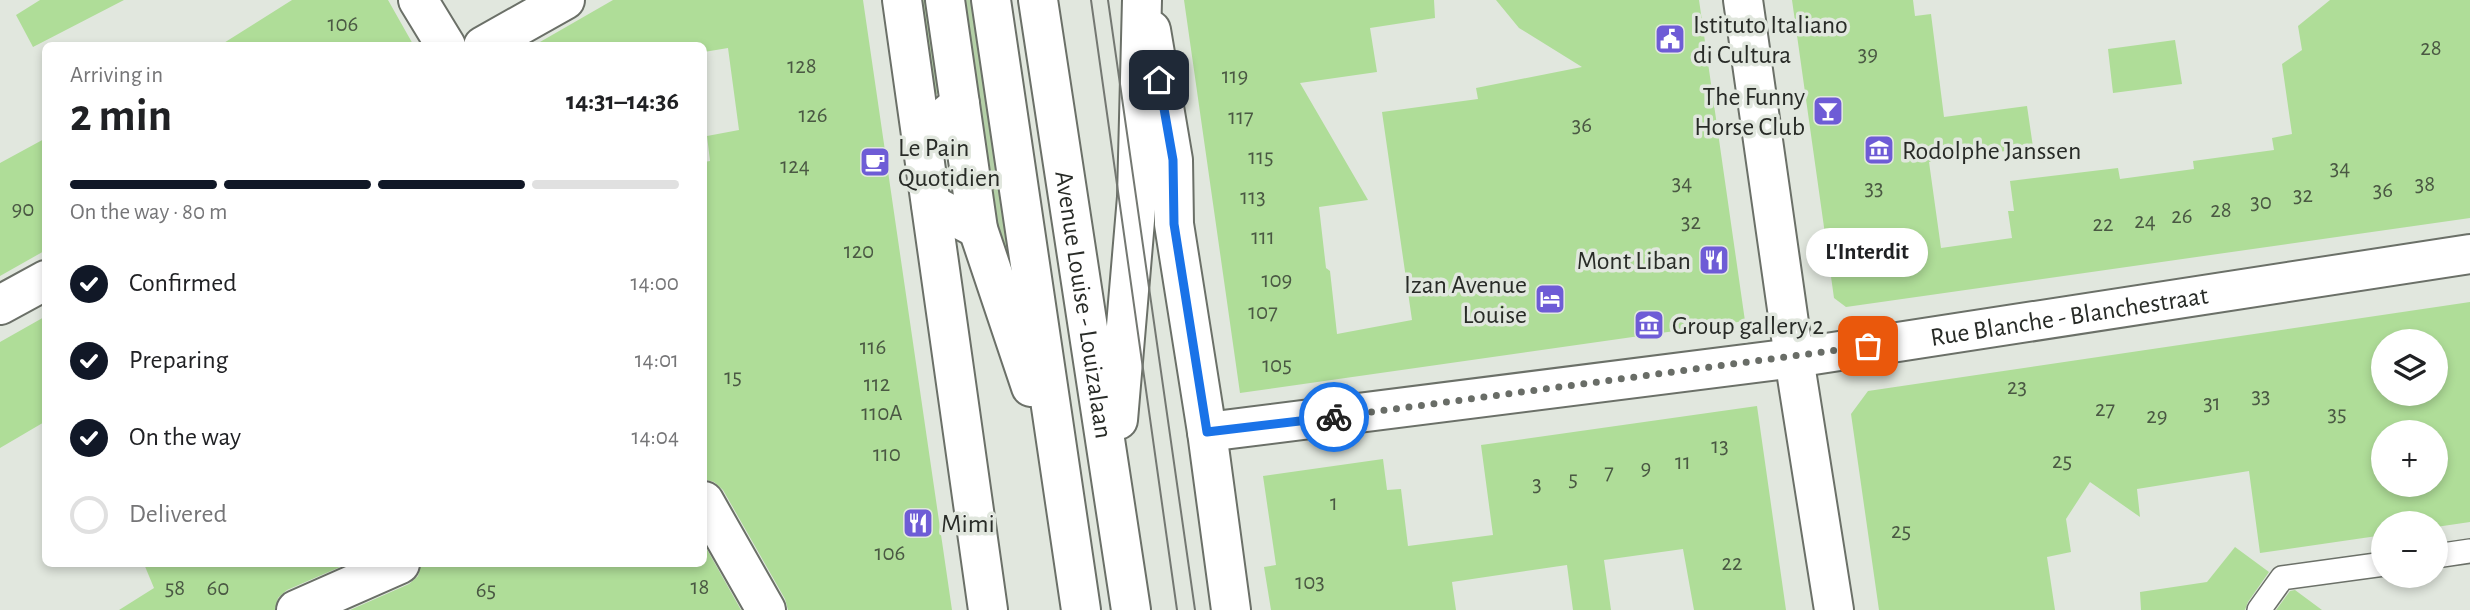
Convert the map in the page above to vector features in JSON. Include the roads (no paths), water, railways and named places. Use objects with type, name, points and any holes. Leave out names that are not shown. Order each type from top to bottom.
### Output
[{"type":"main road","points":[[418,0],[444,42]]},
{"type":"main road","points":[[490,42],[565,0]]},
{"type":"main road","points":[[902,0],[988,610]]},
{"type":"main road","points":[[945,0],[978,229],[1063,485]]},
{"type":"main road","name":"Avenue Louise - Louizalaan","points":[[991,0],[1081,610]]},
{"type":"main road","name":"Avenue Louise - Louizalaan","points":[[1038,0],[1131,610]]},
{"type":"main road","points":[[1113,481],[1137,197],[1144,0]]},
{"type":"main road","points":[[1144,0],[1173,160],[1174,224],[1207,432],[1231,610]]},
{"type":"main road","points":[[1743,0],[1794,358],[1834,610]]},
{"type":"main road","points":[[921,137],[960,104]]},
{"type":"main road","points":[[930,204],[978,229]]},
{"type":"main road","name":"Rue Blanche - Blanchestraat","points":[[1207,432],[1794,358],[2470,254]]},
{"type":"main road","points":[[0,305],[42,282]]},
{"type":"main road","points":[[707,506],[766,610]]},
{"type":"main road","points":[[296,610],[393,567]]},
{"type":"lane","points":[[2448,554],[2470,551]]},
{"type":"lane","points":[[2259,610],[2283,578],[2371,566]]},
{"type":"tram line","points":[[1091,0],[1177,610]]},
{"type":"tram line","points":[[1108,0],[1195,610]]},
{"type":"place","name":"Istituto Italiano di Cultura","points":[[1670,39]]},
{"type":"place","name":"The Funny Horse Club","points":[[1828,111]]},
{"type":"place","name":"Rodolphe Janssen","points":[[1879,150]]},
{"type":"place","name":"Le Pain Quotidien","points":[[875,162]]},
{"type":"place","name":"Mont Liban","points":[[1714,260]]},
{"type":"place","name":"Izan Avenue Louise","points":[[1550,299]]},
{"type":"place","name":"Group gallery 2","points":[[1649,325]]},
{"type":"place","name":"L'Interdit","points":[[1868,346]]},
{"type":"place","name":"Mimi","points":[[918,523]]}]
